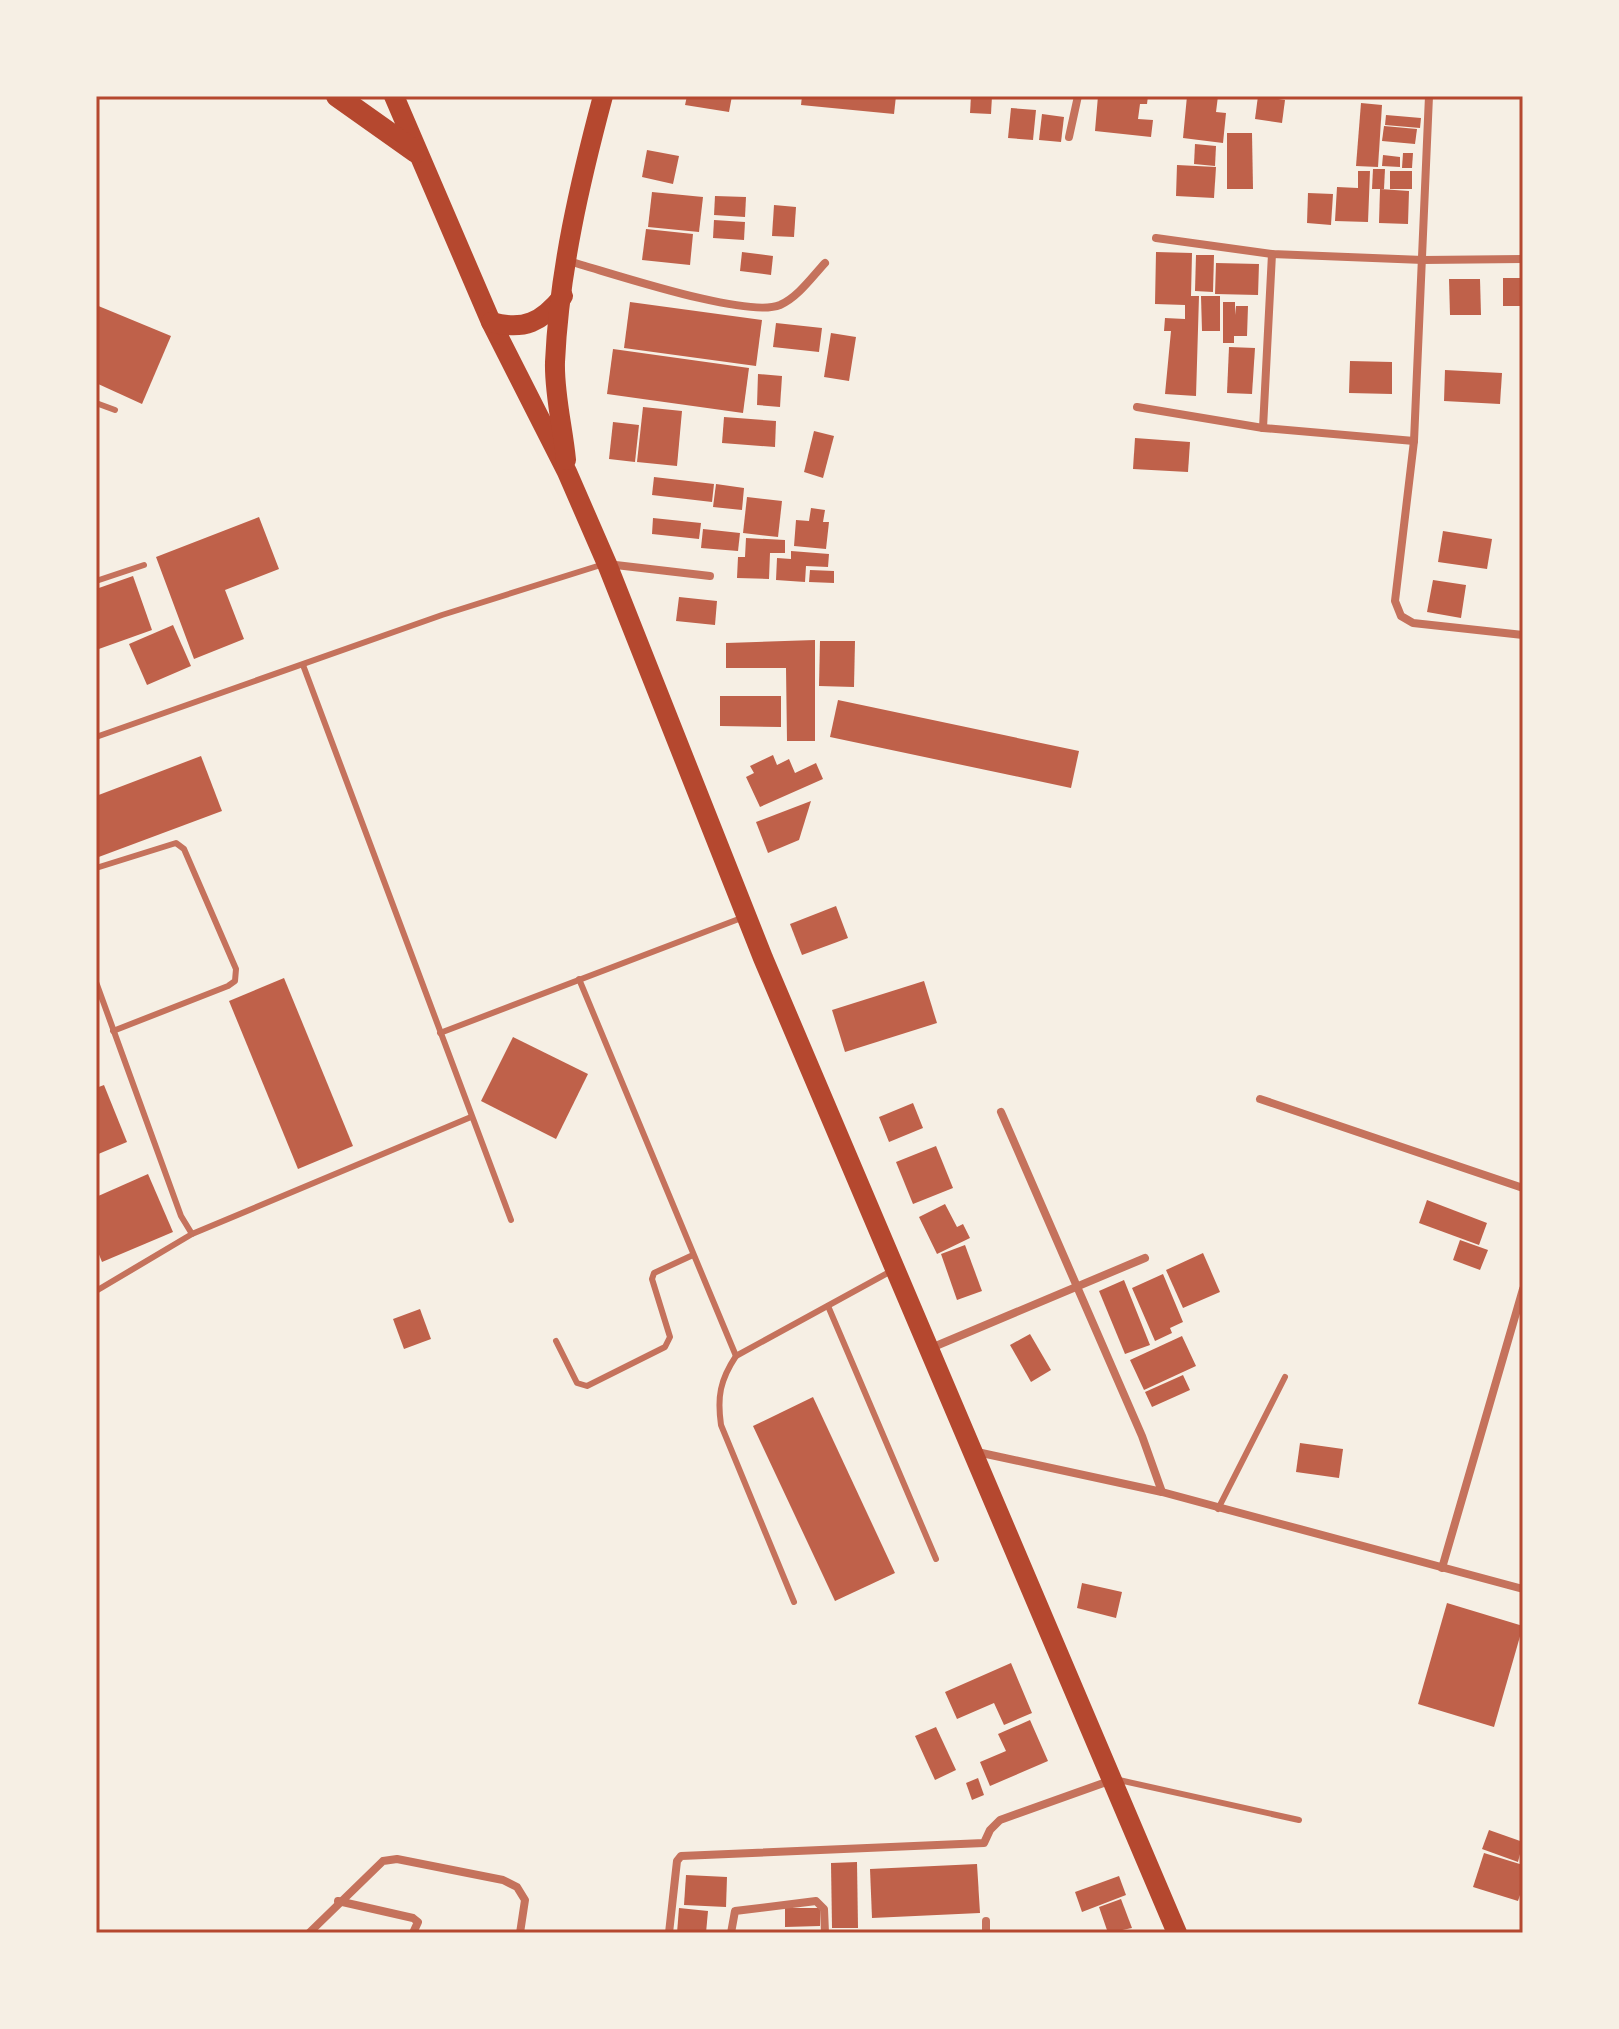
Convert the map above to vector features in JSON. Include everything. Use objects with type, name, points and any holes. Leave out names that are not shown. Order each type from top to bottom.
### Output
[{"type":"highway","points":[[337,96],[416,152]]},
{"type":"main road","points":[[394,96],[491,322],[567,472],[607,564],[746,917],[1115,1780],[1177,1933]]},
{"type":"main road","points":[[567,472],[555,365],[580,181],[603,96]]},
{"type":"main road","points":[[491,322],[514,326],[534,324],[563,296]]},
{"type":"street","points":[[1069,137],[1078,96]]},
{"type":"street","points":[[1429,96],[1414,441],[1394,587],[1397,610],[1406,619],[1425,625],[1523,635]]},
{"type":"street","points":[[1156,238],[1272,254],[1423,260],[1523,259]]},
{"type":"street","points":[[1263,428],[1272,254]]},
{"type":"street","points":[[568,261],[718,302],[759,308],[789,300],[825,263]]},
{"type":"street","points":[[1137,407],[1263,428],[1414,441]]},
{"type":"street","points":[[607,564],[710,576]]},
{"type":"street","points":[[1260,1099],[1523,1188]]},
{"type":"street","points":[[1001,1112],[1078,1287],[1162,1492]]},
{"type":"street","points":[[931,1348],[1145,1258]]},
{"type":"street","points":[[1442,1568],[1523,1289]]},
{"type":"street","points":[[975,1451],[1162,1492],[1523,1589]]},
{"type":"street","points":[[669,1933],[677,1861],[681,1856],[984,1843],[990,1830],[1000,1820],[1115,1780]]},
{"type":"street","points":[[309,1933],[338,1901],[383,1861],[397,1859],[503,1880],[517,1887],[525,1900],[520,1933]]},
{"type":"street","points":[[338,1901],[413,1918],[418,1922],[413,1933]]},
{"type":"street","points":[[731,1933],[735,1911],[816,1901],[824,1909],[825,1933]]},
{"type":"street","points":[[986,1921],[986,1933]]},
{"type":"lane","points":[[96,403],[115,410]]},
{"type":"lane","points":[[96,737],[442,615],[607,564]]},
{"type":"lane","points":[[96,581],[144,565]]},
{"type":"lane","points":[[303,665],[511,1220]]},
{"type":"lane","points":[[96,868],[176,843],[184,849],[236,969],[235,981],[228,986],[113,1031]]},
{"type":"lane","points":[[440,1033],[746,917]]},
{"type":"lane","points":[[579,979],[736,1356]]},
{"type":"lane","points":[[96,982],[181,1216],[192,1234]]},
{"type":"lane","points":[[96,1291],[192,1234],[471,1117]]},
{"type":"lane","points":[[556,1341],[577,1383],[587,1386],[665,1347],[670,1337],[652,1279],[654,1273],[693,1255]]},
{"type":"lane","points":[[794,1602],[721,1425],[722,1377],[736,1356],[896,1268]]},
{"type":"lane","points":[[828,1306],[936,1559]]},
{"type":"lane","points":[[1218,1509],[1285,1377]]},
{"type":"lane","points":[[1115,1780],[1153,1785],[1299,1820]]},
{"type":"building","points":[[687,96],[732,96],[729,112],[685,105]]},
{"type":"building","points":[[802,96],[896,96],[894,114],[801,105]]},
{"type":"building","points":[[971,96],[992,96],[991,114],[970,113]]},
{"type":"building","points":[[1098,96],[1148,96],[1147,104],[1140,104],[1138,119],[1153,120],[1151,137],[1095,131]]},
{"type":"building","points":[[1187,96],[1218,96],[1216,112],[1226,113],[1223,143],[1183,138]]},
{"type":"building","points":[[1258,96],[1285,100],[1282,123],[1255,119]]},
{"type":"building","points":[[1361,103],[1382,105],[1378,167],[1356,166]]},
{"type":"building","points":[[1011,108],[1036,110],[1033,140],[1008,138]]},
{"type":"building","points":[[1042,114],[1064,117],[1061,142],[1039,140]]},
{"type":"building","points":[[1386,115],[1421,118],[1420,128],[1385,125]]},
{"type":"building","points":[[1384,126],[1417,129],[1415,144],[1382,141]]},
{"type":"building","points":[[1227,133],[1252,133],[1253,189],[1227,189]]},
{"type":"building","points":[[1195,144],[1216,146],[1215,166],[1194,164]]},
{"type":"building","points":[[647,150],[679,156],[673,184],[642,177]]},
{"type":"building","points":[[1403,153],[1413,153],[1412,168],[1402,168]]},
{"type":"building","points":[[1383,155],[1400,157],[1400,167],[1382,166]]},
{"type":"building","points":[[1177,165],[1216,167],[1214,198],[1176,196]]},
{"type":"building","points":[[1373,169],[1385,169],[1384,189],[1372,189]]},
{"type":"building","points":[[1358,171],[1370,171],[1368,222],[1335,221],[1337,187],[1358,188]]},
{"type":"building","points":[[1390,171],[1412,171],[1412,189],[1390,189]]},
{"type":"building","points":[[1380,189],[1409,191],[1408,224],[1379,223]]},
{"type":"building","points":[[652,192],[703,197],[699,232],[648,227]]},
{"type":"building","points":[[1308,193],[1333,194],[1331,225],[1307,223]]},
{"type":"building","points":[[715,196],[746,197],[745,217],[714,215]]},
{"type":"building","points":[[774,205],[796,207],[794,237],[772,236]]},
{"type":"building","points":[[714,220],[745,222],[744,240],[713,238]]},
{"type":"building","points":[[646,229],[693,234],[690,265],[642,260]]},
{"type":"building","points":[[742,252],[773,256],[771,275],[740,271]]},
{"type":"building","points":[[1156,252],[1192,253],[1191,296],[1199,296],[1196,396],[1165,394],[1171,331],[1164,331],[1165,318],[1185,319],[1185,305],[1155,304]]},
{"type":"building","points":[[1196,255],[1214,255],[1213,292],[1195,291]]},
{"type":"building","points":[[1216,263],[1259,264],[1258,295],[1215,294]]},
{"type":"building","points":[[1503,278],[1523,278],[1523,306],[1503,306]]},
{"type":"building","points":[[1449,279],[1480,279],[1481,315],[1450,315]]},
{"type":"building","points":[[1201,296],[1220,296],[1220,331],[1202,331]]},
{"type":"building","points":[[630,302],[762,320],[756,366],[624,348]]},
{"type":"building","points":[[1223,302],[1235,302],[1235,315],[1236,306],[1248,306],[1247,336],[1234,336],[1234,343],[1223,343]]},
{"type":"building","points":[[96,305],[171,336],[142,404],[96,383]]},
{"type":"building","points":[[776,323],[822,328],[819,352],[773,347]]},
{"type":"building","points":[[831,333],[856,337],[849,381],[824,377]]},
{"type":"building","points":[[1229,347],[1255,348],[1252,394],[1227,393]]},
{"type":"building","points":[[613,349],[749,368],[743,413],[607,394]]},
{"type":"building","points":[[1350,361],[1392,362],[1392,394],[1349,393]]},
{"type":"building","points":[[1445,370],[1502,373],[1500,404],[1444,401]]},
{"type":"building","points":[[758,374],[782,376],[780,407],[757,405]]},
{"type":"building","points":[[643,407],[682,411],[677,466],[637,462]]},
{"type":"building","points":[[724,417],[776,421],[775,447],[722,443]]},
{"type":"building","points":[[613,422],[639,425],[635,462],[609,459]]},
{"type":"building","points":[[814,431],[834,436],[823,478],[804,472]]},
{"type":"building","points":[[1135,438],[1190,442],[1188,472],[1133,469]]},
{"type":"building","points":[[654,477],[714,484],[712,502],[652,495]]},
{"type":"building","points":[[716,484],[744,488],[742,510],[713,507]]},
{"type":"building","points":[[747,497],[782,501],[778,537],[743,533]]},
{"type":"building","points":[[811,508],[825,510],[823,522],[829,522],[826,549],[794,546],[796,520],[809,521]]},
{"type":"building","points":[[259,517],[279,569],[225,590],[244,639],[194,659],[156,557]]},
{"type":"building","points":[[653,518],[701,523],[699,539],[652,534]]},
{"type":"building","points":[[703,529],[740,533],[738,551],[701,548]]},
{"type":"building","points":[[1443,531],[1492,539],[1487,569],[1438,562]]},
{"type":"building","points":[[746,538],[785,540],[785,553],[770,553],[769,579],[737,578],[738,557],[745,557]]},
{"type":"building","points":[[791,551],[829,554],[828,567],[806,566],[805,582],[776,580],[777,558],[791,559]]},
{"type":"building","points":[[810,570],[834,571],[834,583],[809,582]]},
{"type":"building","points":[[133,576],[152,630],[96,650],[96,589]]},
{"type":"building","points":[[1433,580],[1466,585],[1461,618],[1427,612]]},
{"type":"building","points":[[679,597],[717,601],[715,625],[676,621]]},
{"type":"building","points":[[173,625],[191,666],[147,685],[129,644]]},
{"type":"building","points":[[815,640],[815,741],[787,741],[786,668],[726,668],[726,643]]},
{"type":"building","points":[[820,641],[855,641],[854,687],[819,686]]},
{"type":"building","points":[[720,696],[781,696],[781,727],[720,726]]},
{"type":"building","points":[[838,700],[1079,751],[1071,788],[830,737]]},
{"type":"building","points":[[773,755],[777,765],[789,759],[795,773],[816,763],[823,779],[760,807],[746,777],[754,773],[750,766]]},
{"type":"building","points":[[201,756],[222,811],[96,858],[96,796]]},
{"type":"building","points":[[811,801],[799,840],[768,853],[756,822]]},
{"type":"building","points":[[836,906],[848,938],[802,955],[790,924]]},
{"type":"building","points":[[284,978],[353,1146],[298,1169],[229,1001]]},
{"type":"building","points":[[924,981],[937,1023],[845,1052],[832,1010]]},
{"type":"building","points":[[513,1037],[588,1074],[556,1139],[481,1101]]},
{"type":"building","points":[[104,1085],[127,1142],[96,1155],[96,1088]]},
{"type":"building","points":[[913,1103],[923,1128],[889,1142],[879,1117]]},
{"type":"building","points":[[936,1146],[953,1188],[913,1204],[896,1162]]},
{"type":"building","points":[[148,1174],[173,1232],[102,1262],[96,1247],[96,1197]]},
{"type":"building","points":[[1427,1200],[1487,1223],[1479,1245],[1419,1223]]},
{"type":"building","points":[[945,1204],[957,1227],[963,1224],[970,1238],[937,1254],[919,1217]]},
{"type":"building","points":[[1460,1240],[1488,1250],[1480,1270],[1453,1260]]},
{"type":"building","points":[[965,1245],[982,1291],[957,1300],[941,1254]]},
{"type":"building","points":[[1203,1253],[1220,1292],[1183,1308],[1166,1270]]},
{"type":"building","points":[[1163,1274],[1183,1322],[1170,1328],[1172,1333],[1155,1341],[1132,1288]]},
{"type":"building","points":[[1124,1280],[1150,1345],[1125,1354],[1099,1291]]},
{"type":"building","points":[[420,1309],[431,1339],[404,1349],[393,1319]]},
{"type":"building","points":[[1030,1334],[1051,1370],[1031,1382],[1010,1345]]},
{"type":"building","points":[[1182,1336],[1196,1366],[1144,1390],[1130,1360]]},
{"type":"building","points":[[1183,1375],[1190,1390],[1152,1407],[1145,1392]]},
{"type":"building","points":[[813,1397],[895,1573],[835,1601],[753,1426]]},
{"type":"building","points":[[1300,1443],[1343,1449],[1339,1478],[1296,1472]]},
{"type":"building","points":[[1082,1583],[1122,1592],[1116,1618],[1077,1608]]},
{"type":"building","points":[[1447,1603],[1523,1626],[1494,1727],[1418,1704]]},
{"type":"building","points":[[1011,1663],[1032,1713],[1004,1725],[994,1703],[957,1719],[945,1692]]},
{"type":"building","points":[[1030,1720],[1048,1761],[990,1786],[980,1762],[1006,1751],[998,1734]]},
{"type":"building","points":[[936,1727],[956,1770],[935,1780],[915,1736]]},
{"type":"building","points":[[978,1778],[984,1795],[972,1800],[966,1783]]},
{"type":"building","points":[[1489,1830],[1523,1842],[1518,1862],[1482,1849]]},
{"type":"building","points":[[1484,1853],[1523,1865],[1523,1886],[1518,1901],[1473,1887]]},
{"type":"building","points":[[857,1862],[858,1928],[832,1928],[831,1863]]},
{"type":"building","points":[[977,1864],[980,1913],[872,1918],[870,1869]]},
{"type":"building","points":[[686,1875],[727,1877],[726,1907],[684,1905]]},
{"type":"building","points":[[1119,1876],[1126,1895],[1082,1912],[1075,1892]]},
{"type":"building","points":[[1121,1899],[1132,1928],[1108,1933],[1099,1907]]},
{"type":"building","points":[[679,1908],[708,1911],[706,1933],[677,1933]]},
{"type":"building","points":[[785,1908],[820,1908],[820,1926],[785,1927]]}]
